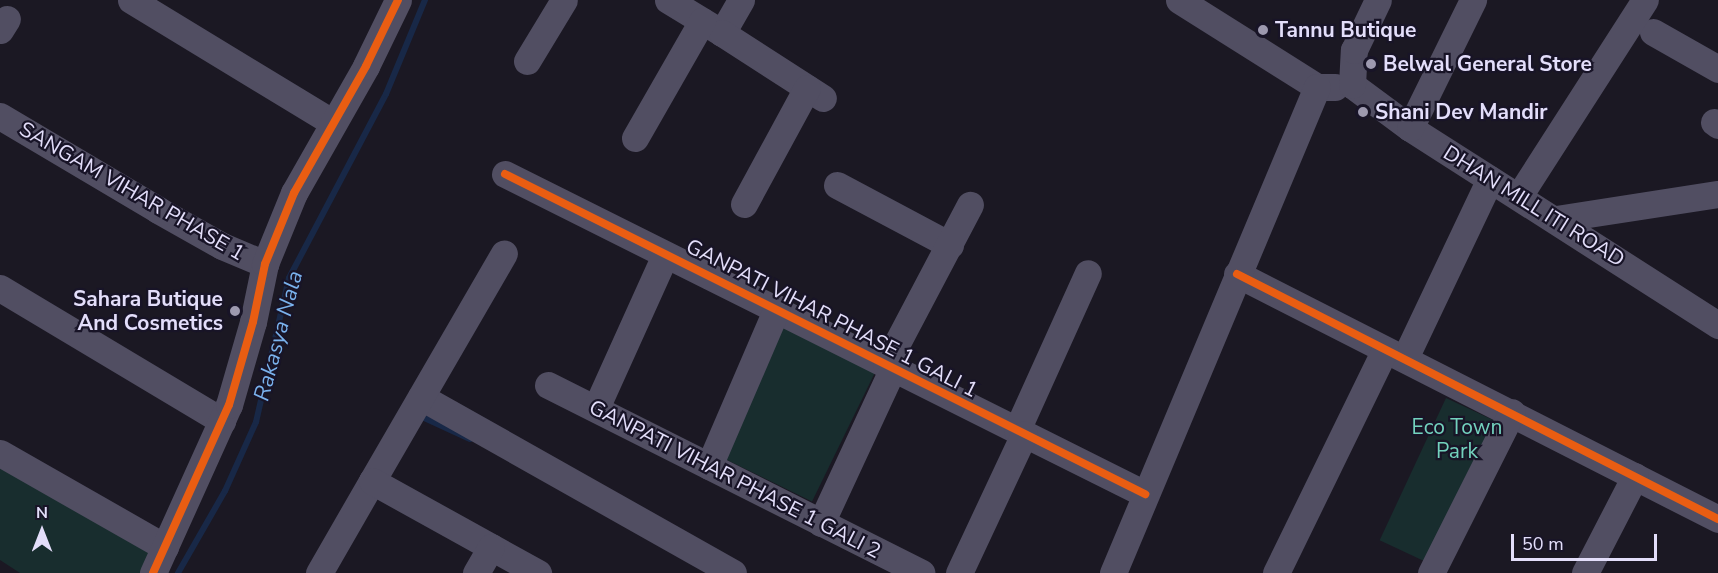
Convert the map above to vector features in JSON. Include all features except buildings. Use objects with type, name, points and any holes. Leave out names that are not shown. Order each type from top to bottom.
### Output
[{"type":"street","points":[[131,0],[332,122]]},
{"type":"street","points":[[153,573],[222,421],[242,366],[265,264],[294,193],[332,122],[366,66],[398,0]]},
{"type":"street","points":[[527,61],[564,0]]},
{"type":"street","points":[[668,0],[815,93],[744,204]]},
{"type":"street","points":[[635,138],[712,27],[741,0]]},
{"type":"street","points":[[1179,0],[1317,87],[1352,85],[1354,50],[1378,0]]},
{"type":"street","points":[[1410,128],[1473,0]]},
{"type":"street","points":[[1519,196],[1645,0]]},
{"type":"street","points":[[1653,32],[1718,69]]},
{"type":"street","name":"DHAN MILL ITI ROAD","points":[[1352,85],[1410,128],[1556,219],[1718,325]]},
{"type":"street","points":[[1113,573],[1317,87]]},
{"type":"street","name":"SANGAM VIHAR PHASE 1","points":[[0,116],[222,246],[265,264]]},
{"type":"street","name":"GANPATI VIHAR PHASE 1 GALI 1","points":[[505,174],[1145,494]]},
{"type":"street","points":[[1276,573],[1490,179]]},
{"type":"street","points":[[837,185],[950,244]]},
{"type":"street","points":[[1556,219],[1718,194]]},
{"type":"street","points":[[821,523],[890,366],[970,205]]},
{"type":"street","points":[[319,573],[504,253]]},
{"type":"street","points":[[596,408],[666,255]]},
{"type":"street","points":[[959,573],[1088,273]]},
{"type":"street","points":[[1238,274],[1718,519]]},
{"type":"street","points":[[0,288],[222,421]]},
{"type":"street","points":[[709,466],[777,308]]},
{"type":"street","name":"GANPATI VIHAR PHASE 1 GALI 2","points":[[548,385],[921,573]]},
{"type":"street","points":[[421,397],[733,573]]},
{"type":"street","points":[[1431,573],[1512,412]]},
{"type":"street","points":[[0,453],[165,547]]},
{"type":"street","points":[[1586,573],[1635,476]]},
{"type":"street","points":[[372,481],[538,573]]},
{"type":"street","points":[[476,573],[491,547]]},
{"type":"green space","points":[[783,326],[876,371],[812,501],[719,456]]},
{"type":"green space","name":"Eco Town Park","points":[[1446,398],[1497,422],[1430,564],[1380,540]]},
{"type":"green space","points":[[0,462],[154,556],[146,573],[20,573],[0,560]]},
{"type":"waterway","name":"Rakasya Nala","points":[[178,573],[225,491],[256,422],[289,278],[386,94],[425,0]]},
{"type":"waterway","points":[[420,416],[470,439]]},
{"type":"cycle path","points":[[153,573],[229,405],[253,322],[265,264],[294,193],[366,66],[398,0]]},
{"type":"cycle path","points":[[505,174],[1145,494]]},
{"type":"cycle path","points":[[1237,274],[1718,519]]},
{"type":"place","name":"Tannu Butique","points":[[1263,30]]},
{"type":"place","name":"Belwal General Store","points":[[1371,64]]},
{"type":"place","name":"Shani Dev Mandir","points":[[1363,112]]},
{"type":"place","name":"Sahara Butique And Cosmetics","points":[[235,311]]}]
